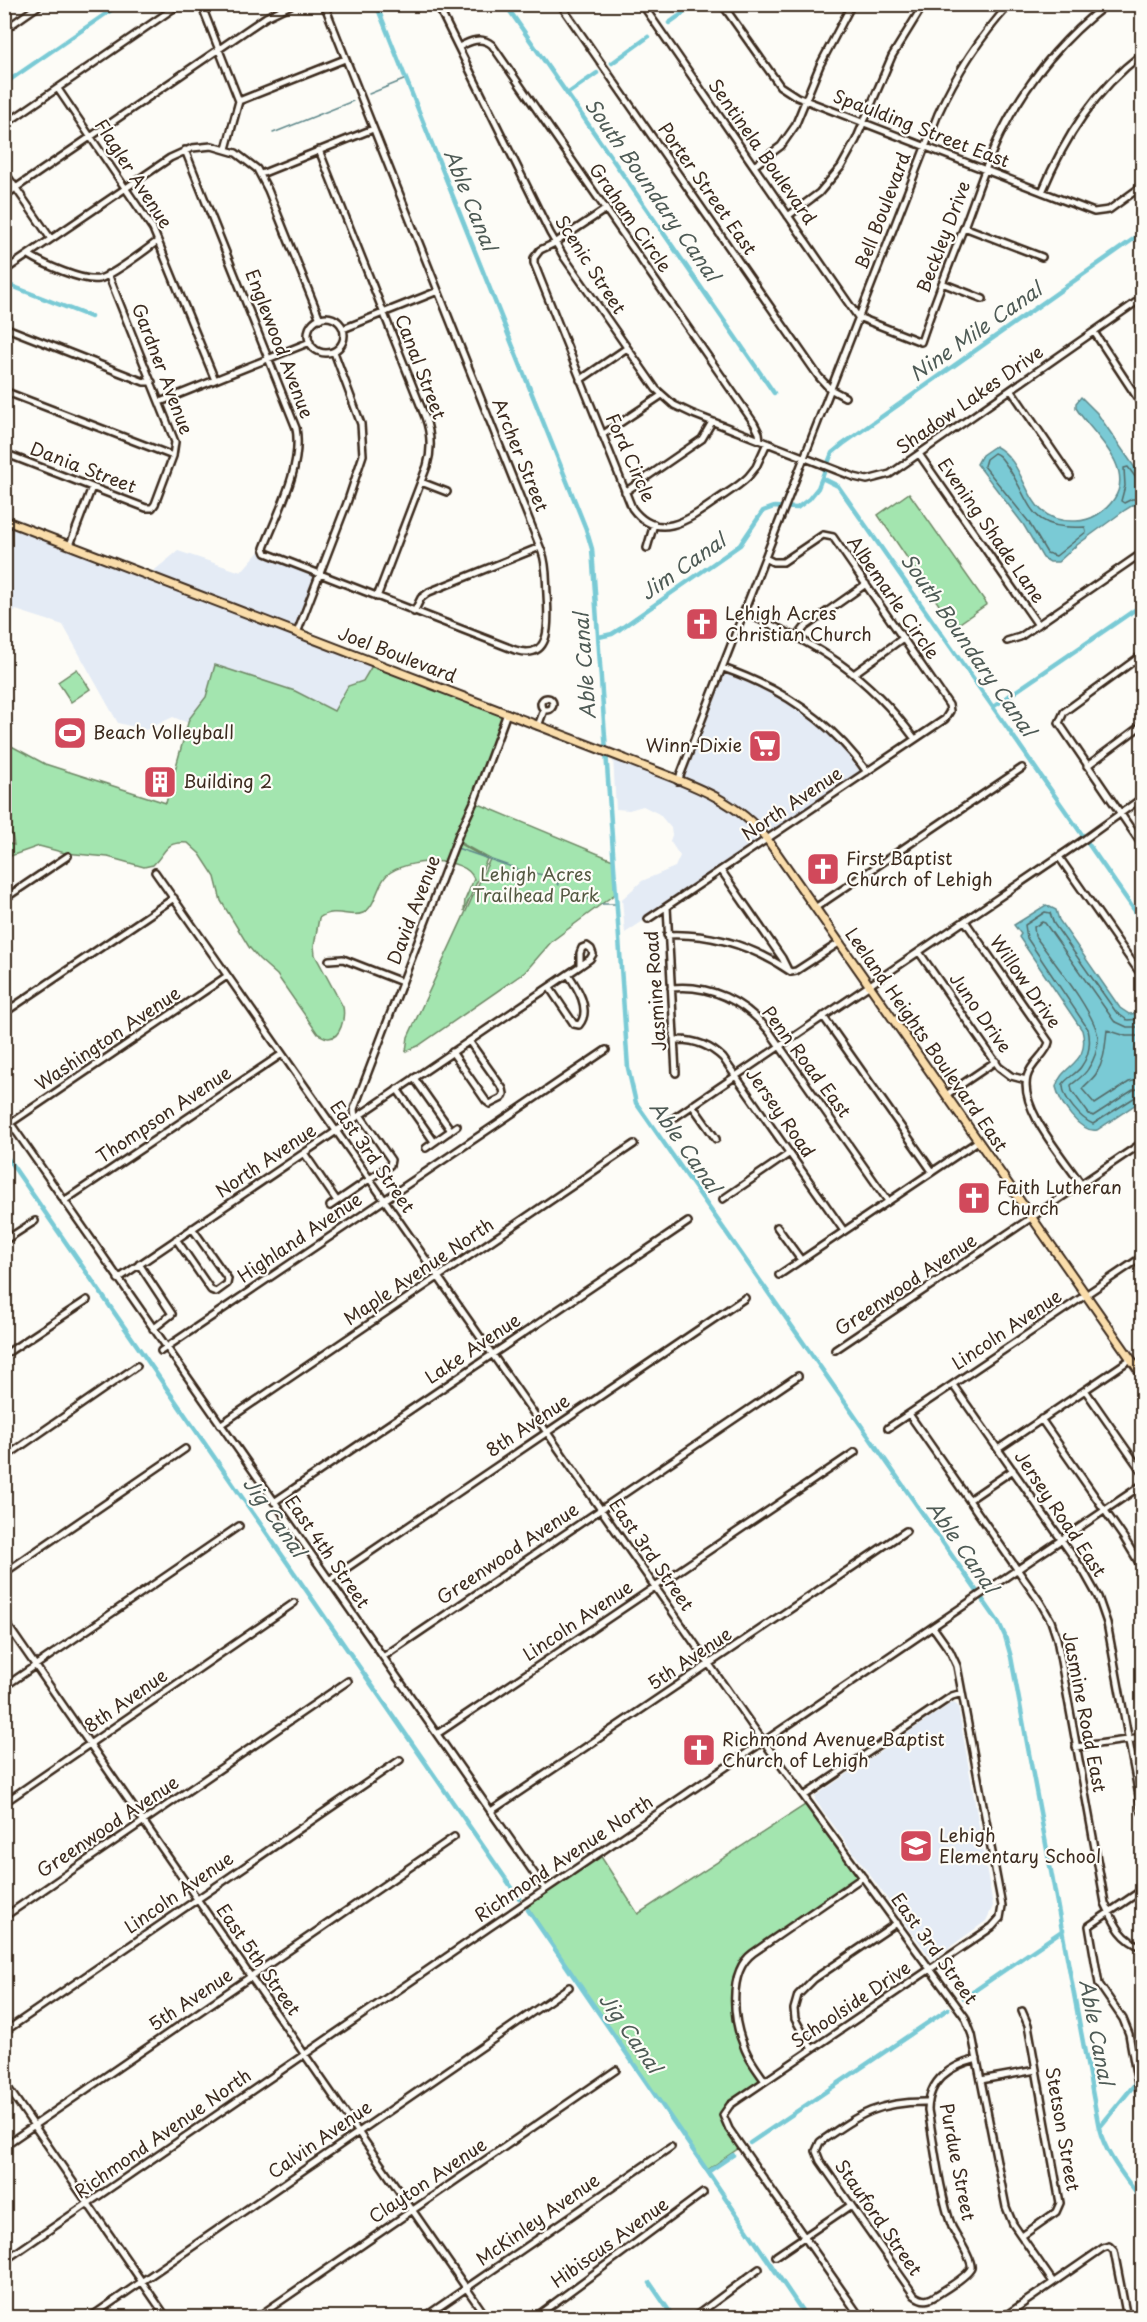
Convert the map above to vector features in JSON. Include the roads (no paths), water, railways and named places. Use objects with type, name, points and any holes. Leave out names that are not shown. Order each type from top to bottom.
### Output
[{"type":"main road","name":"Joel Boulevard","points":[[4,520],[712,794],[746,816],[767,839]]},
{"type":"main road","name":"Leeland Heights Boulevard East","points":[[767,839],[1143,1376]]},
{"type":"street","points":[[4,30],[41,4]]},
{"type":"street","points":[[4,125],[180,4]]},
{"type":"street","points":[[201,4],[239,101],[226,149]]},
{"type":"street","points":[[4,196],[266,17],[293,4]]},
{"type":"street","name":"Archer Street","points":[[266,553],[515,650],[526,652],[536,649],[546,638],[548,627],[545,563],[540,547],[324,4]]},
{"type":"street","name":"Scenic Street","points":[[437,4],[555,243],[662,395],[683,410],[804,458]]},
{"type":"street","name":"Porter Street East","points":[[560,4],[819,377],[830,389]]},
{"type":"street","name":"Sentinela Boulevard","points":[[642,4],[858,316]]},
{"type":"street","name":"Spaulding Street East","points":[[722,4],[780,86],[806,101],[1099,213],[1109,210],[1143,186]]},
{"type":"street","points":[[754,166],[785,141],[795,126],[820,65],[852,4]]},
{"type":"street","points":[[788,216],[819,193],[848,155],[892,56],[924,4]]},
{"type":"street","name":"Bell Boulevard","points":[[678,781],[924,147],[945,98],[965,63],[1010,4]]},
{"type":"street","name":"Beckley Drive","points":[[858,316],[921,342],[942,283],[1005,126],[1031,83],[1070,37],[1107,4]]},
{"type":"street","name":"Graham Circle","points":[[459,48],[477,40],[492,45],[754,423],[760,440]]},
{"type":"street","points":[[1042,192],[1058,157],[1084,114],[1114,78],[1143,54]]},
{"type":"street","points":[[239,101],[345,59]]},
{"type":"street","name":"Flagler Avenue","points":[[58,88],[146,216],[215,380]]},
{"type":"street","points":[[261,174],[373,129]]},
{"type":"street","points":[[4,271],[170,158],[185,150],[205,146],[226,149],[247,160],[261,174],[320,319]]},
{"type":"street","name":"Englewood Avenue","points":[[185,150],[296,428],[298,447],[295,467],[264,548],[266,553]]},
{"type":"street","name":"Canal Street","points":[[319,150],[429,432],[429,460],[377,597]]},
{"type":"street","points":[[4,171],[51,239]]},
{"type":"street","points":[[555,243],[606,209]]},
{"type":"street","points":[[964,227],[1042,257]]},
{"type":"street","points":[[29,255],[86,279],[97,279],[158,241]]},
{"type":"street","name":"Ford Circle","points":[[555,243],[540,250],[534,257],[534,263],[625,492],[638,516],[654,525],[673,525],[685,521],[739,484],[756,467],[767,443]]},
{"type":"street","name":"Gardner Avenue","points":[[108,274],[175,442],[173,456],[152,508]]},
{"type":"street","points":[[942,283],[983,299]]},
{"type":"street","points":[[343,329],[438,291]]},
{"type":"street","name":"Shadow Lakes Drive","points":[[804,458],[867,480],[890,474],[1143,298]]},
{"type":"street","points":[[320,319],[336,320],[343,329],[342,345],[334,352],[317,351],[310,342],[311,326],[320,319]]},
{"type":"street","points":[[4,327],[144,382],[152,382]]},
{"type":"street","points":[[1094,332],[1143,405]]},
{"type":"street","points":[[160,402],[310,342]]},
{"type":"street","points":[[580,380],[627,348]]},
{"type":"street","points":[[297,633],[361,468],[364,449],[361,424],[334,352]]},
{"type":"street","points":[[830,389],[845,397]]},
{"type":"street","points":[[1011,390],[1070,476]]},
{"type":"street","points":[[4,391],[173,456]]},
{"type":"street","points":[[602,435],[662,395]]},
{"type":"street","points":[[625,492],[702,439],[712,422]]},
{"type":"street","name":"Dania Street","points":[[4,453],[146,508],[152,508]]},
{"type":"street","name":"Evening Shade Lane","points":[[919,454],[1038,625]]},
{"type":"street","points":[[422,482],[447,492]]},
{"type":"street","points":[[70,545],[92,487]]},
{"type":"street","points":[[647,548],[654,525]]},
{"type":"street","name":"Albemarle Circle","points":[[765,558],[774,562],[783,562],[819,538],[828,535],[833,537],[950,705],[950,711]]},
{"type":"street","points":[[414,612],[421,598],[429,592],[540,547]]},
{"type":"street","points":[[1007,641],[1020,637],[1143,553]]},
{"type":"street","points":[[798,636],[805,627],[866,584]]},
{"type":"street","points":[[744,613],[820,648],[879,695],[915,739]]},
{"type":"street","points":[[855,674],[903,638]]},
{"type":"street","points":[[1143,655],[1064,712],[1060,718],[1060,728],[1143,845]]},
{"type":"street","points":[[723,668],[763,684],[798,704],[836,735],[867,772]]},
{"type":"street","points":[[538,726],[544,710]]},
{"type":"street","name":"North Avenue","points":[[648,919],[945,719],[950,711]]},
{"type":"street","name":"David Avenue","points":[[357,1116],[354,1109],[507,713]]},
{"type":"street","points":[[1087,766],[1143,725]]},
{"type":"street","points":[[815,908],[1022,768]]},
{"type":"street","points":[[670,1120],[1143,798]]},
{"type":"street","points":[[4,899],[68,856]]},
{"type":"street","points":[[1059,857],[1143,976]]},
{"type":"street","points":[[721,870],[782,958],[787,969]]},
{"type":"street","name":"East 3rd Street","points":[[155,872],[709,1664],[969,2023],[1003,2199],[1008,2214],[1053,2282]]},
{"type":"street","points":[[4,1013],[174,898]]},
{"type":"street","name":"Jasmine Road","points":[[667,907],[676,1073]]},
{"type":"street","name":"Willow Drive","points":[[965,921],[1049,1042],[1048,1047],[1033,1063],[1026,1080]]},
{"type":"street","points":[[667,935],[695,934],[730,941],[750,949],[791,972],[839,943]]},
{"type":"street","name":"Juno Drive","points":[[919,952],[996,1061],[1007,1074],[1026,1080]]},
{"type":"street","points":[[329,960],[343,959],[402,982]]},
{"type":"street","name":"North Avenue","points":[[118,1279],[580,966]]},
{"type":"street","points":[[549,987],[574,1024],[579,1025],[583,1016],[581,994],[568,974]]},
{"type":"street","name":"Washington Avenue","points":[[6,1126],[227,976]]},
{"type":"street","name":"Penn Road East","points":[[670,988],[700,988],[733,999],[757,1017],[888,1201]]},
{"type":"street","points":[[823,1016],[932,1171]]},
{"type":"street","name":"Jersey Road","points":[[674,1040],[695,1041],[709,1047],[723,1058],[844,1231]]},
{"type":"street","points":[[469,1041],[503,1089],[503,1096]]},
{"type":"street","name":"Highland Avenue","points":[[164,1349],[606,1050]]},
{"type":"street","points":[[452,1052],[490,1104],[495,1103],[511,1090]]},
{"type":"street","name":"Thompson Avenue","points":[[64,1201],[282,1054]]},
{"type":"street","points":[[946,1095],[996,1061]]},
{"type":"street","points":[[414,1078],[450,1129],[449,1132]]},
{"type":"street","points":[[1026,1080],[1026,1095],[1031,1111],[1081,1184]]},
{"type":"street","points":[[398,1089],[436,1141]]},
{"type":"street","points":[[692,1105],[716,1139]]},
{"type":"street","points":[[4,1116],[6,1126]]},
{"type":"street","points":[[330,1206],[390,1165],[391,1160],[357,1116]]},
{"type":"street","name":"East 4th Street","points":[[6,1126],[13,1127],[153,1329],[164,1349],[220,1425],[545,1889]]},
{"type":"street","points":[[426,1148],[457,1126]]},
{"type":"street","points":[[779,1275],[978,1141]]},
{"type":"street","name":"Greenwood Avenue","points":[[835,1350],[1143,1143]]},
{"type":"street","name":"Maple Avenue North","points":[[220,1425],[634,1144]]},
{"type":"street","points":[[304,1153],[337,1201]]},
{"type":"street","points":[[723,1199],[790,1153]]},
{"type":"street","points":[[4,1242],[34,1221]]},
{"type":"street","name":"Lake Avenue","points":[[274,1502],[688,1222]]},
{"type":"street","points":[[777,1227],[801,1260]]},
{"type":"street","points":[[176,1239],[211,1290],[216,1292],[227,1284],[228,1279],[192,1228]]},
{"type":"street","name":"Lincoln Avenue","points":[[888,1428],[1143,1257]]},
{"type":"street","points":[[140,1264],[171,1314],[153,1329]]},
{"type":"street","name":"8th Avenue","points":[[329,1580],[745,1298]]},
{"type":"street","points":[[4,1355],[87,1300]]},
{"type":"street","points":[[998,1449],[1131,1359]]},
{"type":"street","points":[[4,1458],[137,1366]]},
{"type":"street","name":"Greenwood Avenue","points":[[383,1657],[798,1376]]},
{"type":"street","name":"Jersey Road East","points":[[953,1385],[1084,1572],[1102,1606],[1143,1812]]},
{"type":"street","points":[[1085,1390],[1143,1472]]},
{"type":"street","name":"Jasmine Road East","points":[[909,1414],[1046,1611],[1054,1631],[1104,1896],[1110,1913],[1122,1934],[1131,1942],[1143,1947]]},
{"type":"street","points":[[1041,1419],[1143,1568]]},
{"type":"street","points":[[4,1573],[184,1449]]},
{"type":"street","name":"Lincoln Avenue","points":[[437,1734],[855,1452]]},
{"type":"street","points":[[969,1500],[1012,1470]]},
{"type":"street","name":"Richmond Avenue North","points":[[4,2261],[545,1889],[1143,1485]]},
{"type":"street","points":[[4,1687],[239,1526]]},
{"type":"street","name":"5th Avenue","points":[[491,1811],[906,1531]]},
{"type":"street","name":"8th Avenue","points":[[4,1803],[294,1603]]},
{"type":"street","name":"East 5th Street","points":[[4,1620],[487,2318]]},
{"type":"street","name":"Schoolside Drive","points":[[805,2237],[729,2129],[723,2115],[730,2105],[992,1928],[1002,1912],[955,1660],[933,1627]]},
{"type":"street","name":"Greenwood Avenue","points":[[4,1917],[348,1681]]},
{"type":"street","points":[[804,1796],[952,1695],[962,1693]]},
{"type":"street","points":[[1076,1747],[1128,1738],[1134,1739],[1143,1734]]},
{"type":"street","name":"Lincoln Avenue","points":[[4,2032],[400,1760]]},
{"type":"street","name":"5th Avenue","points":[[4,2146],[454,1837]]},
{"type":"street","points":[[765,2081],[742,2043],[738,2024],[736,1975],[749,1956],[863,1877]]},
{"type":"street","points":[[1143,1890],[1089,1926],[1099,1984],[1123,2019],[1129,2034],[1143,2107]]},
{"type":"street","points":[[812,2049],[795,2019],[794,2009],[798,1995],[814,1979],[897,1923]]},
{"type":"street","name":"Calvin Avenue","points":[[89,2318],[569,1987]]},
{"type":"street","name":"Stetson Street","points":[[1022,2011],[1028,2025],[1060,2203],[1056,2212],[1022,2236]]},
{"type":"street","name":"Purdue Street","points":[[921,2300],[926,2301],[935,2296],[964,2276],[971,2268],[971,2263],[959,2242],[947,2209],[929,2103],[934,2085],[945,2072],[954,2066],[977,2059]]},
{"type":"street","name":"Clayton Avenue","points":[[256,2318],[616,2070]]},
{"type":"street","points":[[981,2080],[1036,2070]]},
{"type":"street","points":[[4,2082],[167,2318]]},
{"type":"street","name":"Stauford Street","points":[[921,2300],[914,2295],[820,2161],[816,2149],[820,2142],[870,2110],[898,2103],[929,2103]]},
{"type":"street","name":"McKinley Avenue","points":[[423,2318],[671,2147]]},
{"type":"street","name":"Hibiscus Avenue","points":[[534,2318],[703,2193]]},
{"type":"street","points":[[776,2256],[851,2205]]},
{"type":"street","points":[[805,2237],[858,2316]]},
{"type":"street","points":[[1002,2318],[1103,2248],[1109,2247],[1114,2251],[1127,2318]]},
{"type":"street","points":[[693,2318],[759,2269]]},
{"type":"water","points":[[1081,397],[1097,413],[1142,478],[1142,504],[1133,505],[1125,510],[1058,562],[1050,562],[1043,558],[1023,524],[977,464],[982,455],[995,446],[1007,455],[1028,492],[1045,513],[1058,519],[1076,521],[1098,514],[1114,499],[1119,487],[1119,474],[1108,450],[1076,408],[1076,403]]},
{"type":"water","points":[[1046,905],[1056,910],[1059,920],[1120,1008],[1129,1014],[1142,1013],[1142,1100],[1097,1130],[1084,1127],[1071,1116],[1056,1087],[1063,1073],[1079,1057],[1084,1042],[1082,1030],[1019,937],[1021,934],[1014,925]]},
{"type":"waterway","points":[[4,84],[120,4]]},
{"type":"waterway","name":"Able Canal","points":[[376,4],[592,549],[628,1068],[636,1103],[999,1623],[1005,1636],[1011,1657],[1099,2128],[1111,2157],[1142,2201]]},
{"type":"waterway","name":"South Boundary Canal","points":[[505,4],[774,393]]},
{"type":"waterway","points":[[669,23],[696,4]]},
{"type":"waterway","points":[[612,63],[648,37]]},
{"type":"waterway","points":[[567,94],[597,73]]},
{"type":"waterway","points":[[369,94],[406,79]]},
{"type":"waterway","points":[[273,133],[353,101]]},
{"type":"waterway","name":"Nine Mile Canal","points":[[828,463],[832,453],[843,444],[1142,233]]},
{"type":"waterway","points":[[4,283],[91,317]]},
{"type":"waterway","name":"Jim Canal","points":[[599,637],[612,634],[620,629],[740,545],[763,511],[774,507],[797,508],[818,488],[825,470]]},
{"type":"waterway","name":"South Boundary Canal","points":[[822,478],[838,486],[1083,836]]},
{"type":"waterway","points":[[993,707],[1142,605]]},
{"type":"waterway","name":"South Boundary Canal","points":[[1087,842],[1142,921]]},
{"type":"waterway","points":[[457,848],[512,867]]},
{"type":"waterway","points":[[516,869],[552,877],[559,885]]},
{"type":"waterway","points":[[566,890],[595,902]]},
{"type":"waterway","points":[[601,904],[616,904]]},
{"type":"waterway","name":"Jig Canal","points":[[4,1153],[519,1898]]},
{"type":"waterway","name":"Jig Canal","points":[[528,1910],[708,2172],[733,2155]]},
{"type":"waterway","name":"Jig Canal","points":[[964,1998],[1063,1930]]},
{"type":"waterway","name":"Jig Canal","points":[[750,2143],[948,2009]]},
{"type":"waterway","points":[[1099,2128],[1135,2084]]},
{"type":"waterway","name":"Jig Canal","points":[[708,2172],[807,2318]]},
{"type":"waterway","points":[[650,2283],[674,2318]]},
{"type":"place","name":"Lehigh Acres Christian Church","points":[[702,624]]},
{"type":"place","name":"Beach Volleyball","points":[[70,733]]},
{"type":"place","name":"Winn-Dixie","points":[[765,746]]},
{"type":"place","name":"Building 2","points":[[160,782]]},
{"type":"place","name":"First Baptist Church of Lehigh","points":[[823,869]]},
{"type":"place","name":"Faith Lutheran Church","points":[[974,1198]]},
{"type":"place","name":"Richmond Avenue Baptist Church of Lehigh","points":[[699,1750]]},
{"type":"place","name":"Lehigh Elementary School","points":[[916,1846]]},
{"type":"park label","name":"Lehigh Acres Trailhead Park","points":[[536,885]]}]
